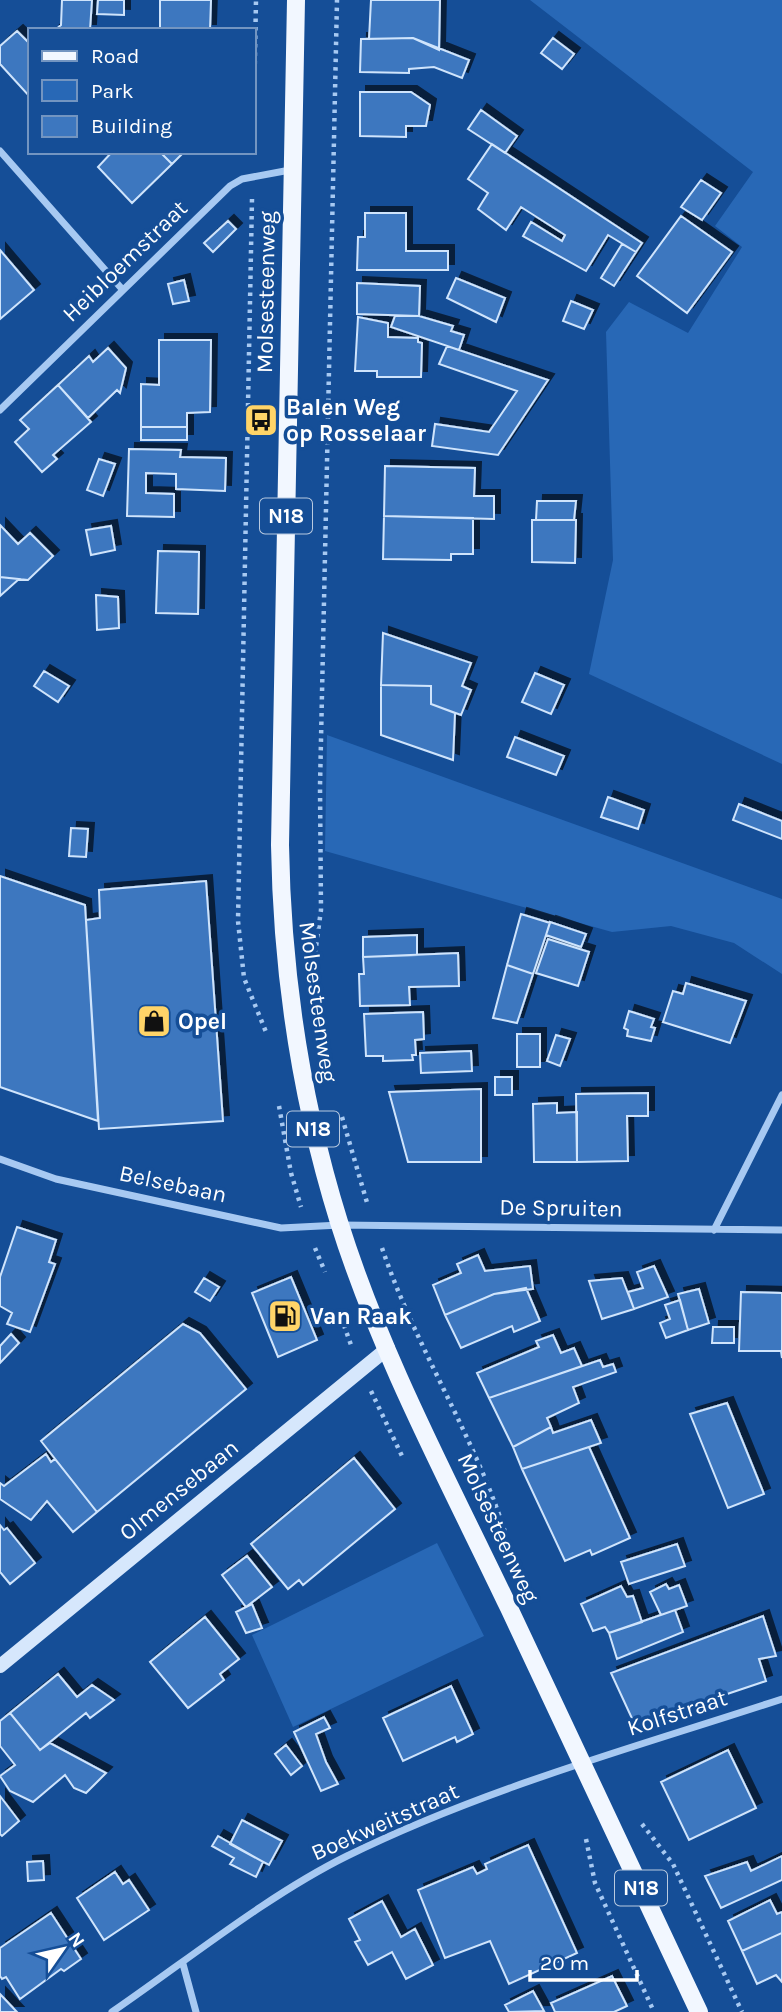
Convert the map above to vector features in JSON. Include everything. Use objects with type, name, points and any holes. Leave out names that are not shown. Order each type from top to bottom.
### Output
[{"type":"main road","name":"Molsesteenweg","points":[[296,0],[281,909],[295,1032],[310,1115],[340,1225],[388,1348],[699,2012]]},
{"type":"street","points":[[0,151],[122,289]]},
{"type":"street","name":"Heibloemstraat","points":[[0,410],[230,186],[242,179],[293,170]]},
{"type":"street","points":[[715,1230],[782,1095]]},
{"type":"street","name":"Belsebaan","points":[[0,1159],[56,1179],[281,1228],[340,1225]]},
{"type":"street","name":"De Spruiten","points":[[340,1225],[782,1230]]},
{"type":"street","name":"Olmensebaan","points":[[0,1666],[388,1348]]},
{"type":"street","name":"Kolfstraat","points":[[583,1765],[782,1699]]},
{"type":"street","name":"Boekweitstraat","points":[[112,2012],[285,1892],[346,1856],[460,1808],[583,1765]]},
{"type":"street","points":[[183,1964],[195,2012]]},
{"type":"path","points":[[255,28],[256,0]]},
{"type":"path","points":[[314,958],[321,910],[320,786],[337,0]]},
{"type":"path","points":[[339,1105],[392,1276],[425,1353],[490,1486],[506,1537]]},
{"type":"path","points":[[640,1821],[673,1864],[743,2012]]},
{"type":"path","points":[[584,1832],[595,1883],[654,2012]]},
{"type":"green space","points":[[530,0],[782,0],[782,764],[589,674],[613,560],[606,332],[629,302],[688,333],[742,247],[715,226],[753,172]]},
{"type":"green space","points":[[327,735],[782,899],[782,974],[734,943],[671,926],[612,932],[325,851]]},
{"type":"green space","points":[[437,1543],[484,1636],[293,1727],[252,1635]]},
{"type":"building","points":[[62,0],[92,0],[90,28],[57,28],[61,25]]},
{"type":"building","points":[[98,0],[124,0],[124,15],[97,14]]},
{"type":"building","points":[[160,0],[211,0],[210,28],[160,28]]},
{"type":"building","points":[[371,0],[440,0],[439,50],[413,38],[369,39]]},
{"type":"building","points":[[17,31],[28,42],[28,95],[0,64],[0,46]]},
{"type":"building","points":[[413,38],[469,60],[462,78],[434,67],[409,69],[409,73],[360,72],[361,39]]},
{"type":"building","points":[[553,38],[574,54],[562,69],[541,53]]},
{"type":"building","points":[[360,92],[411,92],[430,105],[426,126],[406,126],[406,137],[360,136]]},
{"type":"building","points":[[481,110],[517,136],[505,153],[468,129]]},
{"type":"building","points":[[492,144],[642,243],[636,252],[608,235],[586,271],[523,236],[531,222],[562,241],[565,235],[521,207],[506,230],[478,209],[488,193],[468,179]]},
{"type":"building","points":[[110,154],[162,154],[172,164],[132,203],[98,167]]},
{"type":"building","points":[[162,154],[182,154],[172,164]]},
{"type":"building","points":[[701,180],[721,193],[702,220],[681,207]]},
{"type":"building","points":[[365,213],[406,213],[406,251],[448,251],[448,270],[357,270],[358,237],[365,237]]},
{"type":"building","points":[[681,216],[732,252],[687,313],[637,276]]},
{"type":"building","points":[[228,221],[236,229],[213,252],[204,243]]},
{"type":"building","points":[[622,244],[636,252],[614,286],[601,278]]},
{"type":"building","points":[[0,250],[34,290],[0,319]]},
{"type":"building","points":[[456,278],[505,298],[496,322],[447,298]]},
{"type":"building","points":[[184,280],[189,301],[173,304],[168,284]]},
{"type":"building","points":[[357,283],[420,286],[419,316],[357,314]]},
{"type":"building","points":[[571,301],[593,310],[584,329],[563,321]]},
{"type":"building","points":[[395,316],[419,316],[453,326],[451,331],[464,335],[459,350],[391,327]]},
{"type":"building","points":[[358,317],[388,323],[388,337],[418,338],[418,342],[422,343],[421,377],[377,377],[377,371],[355,371]]},
{"type":"building","points":[[159,340],[211,340],[210,412],[187,413],[187,427],[141,427],[141,384],[159,385]]},
{"type":"building","points":[[447,346],[548,380],[498,455],[432,446],[435,424],[489,432],[517,391],[439,364]]},
{"type":"building","points":[[108,348],[126,368],[120,393],[117,390],[88,418],[58,385],[89,356],[93,362]]},
{"type":"building","points":[[58,385],[91,422],[53,455],[57,459],[42,472],[15,442],[29,429],[20,420]]},
{"type":"building","points":[[141,427],[187,427],[187,440],[141,440]]},
{"type":"building","points":[[129,449],[181,450],[180,457],[226,458],[225,491],[176,489],[176,474],[146,473],[146,493],[174,494],[174,517],[127,516]]},
{"type":"building","points":[[99,459],[115,464],[103,496],[87,490]]},
{"type":"building","points":[[385,466],[475,468],[474,496],[494,496],[494,519],[384,516]]},
{"type":"building","points":[[537,501],[576,501],[574,520],[536,520]]},
{"type":"building","points":[[384,516],[473,518],[473,554],[451,554],[451,560],[383,559]]},
{"type":"building","points":[[532,520],[576,520],[575,563],[532,562]]},
{"type":"building","points":[[0,525],[18,544],[30,533],[53,556],[28,580],[0,577]]},
{"type":"building","points":[[111,526],[115,550],[91,555],[86,530]]},
{"type":"building","points":[[158,551],[199,552],[198,614],[156,613]]},
{"type":"building","points":[[0,577],[19,579],[0,596]]},
{"type":"building","points":[[96,595],[118,597],[119,628],[97,630]]},
{"type":"building","points":[[383,633],[471,663],[462,686],[471,690],[461,715],[431,704],[431,686],[381,685]]},
{"type":"building","points":[[44,671],[69,686],[58,702],[34,686]]},
{"type":"building","points":[[535,673],[564,685],[551,714],[522,702]]},
{"type":"building","points":[[381,685],[431,686],[431,704],[455,713],[453,760],[381,735]]},
{"type":"building","points":[[515,737],[564,756],[556,775],[507,757]]},
{"type":"building","points":[[608,797],[644,810],[638,829],[601,817]]},
{"type":"building","points":[[739,804],[782,821],[782,839],[733,820]]},
{"type":"building","points":[[71,828],[88,829],[86,857],[69,856]]},
{"type":"building","points":[[0,876],[85,905],[98,1121],[0,1087]]},
{"type":"building","name":"Opel","points":[[206,881],[223,1121],[99,1129],[86,920],[100,918],[99,890]]},
{"type":"building","points":[[521,914],[550,923],[533,974],[507,965]]},
{"type":"building","points":[[550,922],[586,934],[581,947],[546,935]]},
{"type":"building","points":[[417,935],[417,955],[363,957],[363,937]]},
{"type":"building","points":[[548,939],[589,952],[578,986],[536,973]]},
{"type":"building","points":[[458,953],[459,986],[409,987],[410,1005],[360,1006],[359,974],[364,974],[363,957]]},
{"type":"building","points":[[507,965],[533,974],[517,1023],[493,1018]]},
{"type":"building","points":[[686,983],[746,1001],[730,1043],[663,1022],[673,991],[683,994]]},
{"type":"building","points":[[629,1011],[654,1019],[651,1027],[655,1028],[651,1041],[627,1036],[628,1030],[624,1028]]},
{"type":"building","points":[[423,1012],[424,1039],[415,1040],[416,1055],[412,1055],[413,1060],[383,1061],[383,1056],[366,1056],[364,1014]]},
{"type":"building","points":[[517,1034],[540,1034],[540,1067],[517,1067]]},
{"type":"building","points":[[556,1035],[570,1039],[560,1066],[547,1061]]},
{"type":"building","points":[[471,1051],[472,1071],[421,1073],[420,1053]]},
{"type":"building","points":[[495,1077],[512,1077],[512,1095],[495,1095]]},
{"type":"building","points":[[481,1089],[481,1162],[408,1162],[389,1092]]},
{"type":"building","points":[[648,1093],[648,1116],[627,1116],[628,1161],[577,1162],[576,1094]]},
{"type":"building","points":[[557,1103],[557,1113],[577,1112],[577,1162],[534,1162],[533,1104]]},
{"type":"building","points":[[17,1227],[56,1240],[49,1262],[55,1264],[30,1332],[7,1324],[12,1313],[0,1306],[0,1277]]},
{"type":"building","points":[[478,1255],[485,1271],[530,1266],[533,1289],[494,1294],[445,1315],[433,1285],[461,1273],[457,1264]]},
{"type":"building","points":[[654,1266],[668,1297],[634,1309],[628,1292],[643,1288],[637,1272]]},
{"type":"building","name":"Van Raak","points":[[291,1277],[317,1340],[278,1357],[252,1293]]},
{"type":"building","points":[[204,1278],[219,1287],[210,1301],[195,1292]]},
{"type":"building","points":[[622,1278],[634,1309],[602,1319],[589,1281]]},
{"type":"building","points":[[526,1288],[540,1321],[514,1332],[512,1326],[461,1348],[445,1315],[494,1294]]},
{"type":"building","points":[[699,1289],[709,1323],[688,1330],[678,1294]]},
{"type":"building","points":[[741,1292],[782,1293],[782,1358],[781,1351],[739,1351]]},
{"type":"building","points":[[680,1300],[688,1330],[666,1338],[660,1323],[670,1319],[665,1305]]},
{"type":"building","points":[[183,1324],[200,1333],[246,1389],[97,1512],[41,1441]]},
{"type":"building","points":[[713,1327],[734,1327],[734,1343],[712,1343]]},
{"type":"building","points":[[11,1334],[19,1343],[0,1363],[0,1346]]},
{"type":"building","points":[[553,1335],[561,1353],[574,1348],[582,1366],[489,1398],[477,1373],[539,1347],[536,1341]]},
{"type":"building","points":[[600,1360],[603,1367],[613,1364],[616,1372],[573,1387],[579,1403],[547,1418],[551,1427],[513,1447],[489,1398]]},
{"type":"building","points":[[727,1403],[764,1494],[728,1508],[690,1414]]},
{"type":"building","points":[[591,1420],[601,1443],[522,1469],[513,1447],[551,1427],[553,1433]]},
{"type":"building","points":[[589,1447],[630,1538],[592,1555],[590,1550],[565,1561],[522,1469]]},
{"type":"building","points":[[46,1454],[51,1462],[55,1459],[97,1512],[73,1532],[47,1501],[31,1520],[0,1499],[0,1483],[4,1486]]},
{"type":"building","points":[[354,1458],[395,1509],[303,1585],[299,1580],[288,1589],[251,1544]]},
{"type":"building","points":[[0,1525],[4,1530],[7,1528],[35,1563],[10,1584],[0,1572]]},
{"type":"building","points":[[677,1544],[685,1566],[629,1584],[621,1562]]},
{"type":"building","points":[[247,1556],[272,1587],[246,1607],[222,1575]]},
{"type":"building","points":[[666,1584],[669,1589],[679,1585],[687,1606],[661,1615],[650,1592]]},
{"type":"building","points":[[621,1586],[627,1597],[633,1596],[642,1622],[609,1633],[605,1627],[593,1631],[581,1604]]},
{"type":"building","points":[[252,1604],[262,1628],[246,1633],[236,1612]]},
{"type":"building","points":[[675,1610],[683,1632],[617,1659],[609,1633]]},
{"type":"building","points":[[763,1616],[776,1656],[759,1659],[766,1681],[635,1725],[611,1673]]},
{"type":"building","points":[[205,1617],[239,1659],[220,1674],[224,1680],[188,1708],[150,1662]]},
{"type":"building","points":[[58,1674],[77,1697],[92,1685],[114,1700],[90,1718],[86,1713],[40,1750],[10,1713]]},
{"type":"building","points":[[451,1686],[473,1734],[457,1742],[455,1737],[403,1761],[383,1718]]},
{"type":"building","points":[[10,1713],[40,1750],[50,1743],[106,1773],[86,1793],[74,1788],[65,1775],[33,1802],[10,1791],[0,1776],[15,1765],[0,1746],[0,1721]]},
{"type":"building","points":[[324,1717],[330,1728],[316,1734],[326,1762],[338,1784],[321,1791],[294,1732]]},
{"type":"building","points":[[286,1745],[302,1766],[291,1775],[275,1754]]},
{"type":"building","points":[[728,1750],[756,1808],[689,1840],[661,1782]]},
{"type":"building","points":[[0,1796],[19,1821],[2,1836],[0,1834]]},
{"type":"building","points":[[242,1820],[282,1841],[269,1865],[230,1844]]},
{"type":"building","points":[[218,1836],[263,1862],[256,1877],[230,1864],[234,1858],[212,1846]]},
{"type":"building","points":[[528,1845],[577,1953],[509,1984],[490,1941],[445,1958],[418,1890],[473,1867],[477,1874],[487,1869],[485,1864]]},
{"type":"building","points":[[782,1856],[782,1880],[721,1908],[705,1876],[747,1862],[751,1871]]},
{"type":"building","points":[[43,1861],[44,1880],[28,1881],[27,1862]]},
{"type":"building","points":[[115,1872],[123,1884],[129,1880],[149,1910],[104,1940],[77,1898]]},
{"type":"building","points":[[770,1900],[777,1914],[782,1912],[782,1933],[742,1951],[728,1921]]},
{"type":"building","points":[[382,1901],[401,1937],[415,1929],[433,1965],[406,1979],[392,1952],[368,1965],[355,1942],[360,1940],[349,1919]]},
{"type":"building","points":[[51,1913],[81,1959],[64,1971],[61,1969],[20,1999],[6,1977],[2,1979],[0,1976],[0,1948]]},
{"type":"building","points":[[782,1933],[782,1982],[776,1975],[757,1984],[742,1951]]},
{"type":"building","points":[[612,1976],[627,2006],[614,2012],[555,2012],[551,2003]]},
{"type":"building","points":[[533,1991],[544,2011],[509,2012],[505,2005]]},
{"type":"building","points":[[0,1994],[17,2012],[0,2012]]},
{"type":"place","name":"Balen Weg op Rosselaar","points":[[261,420]]},
{"type":"place","name":"Opel","points":[[154,1021]]},
{"type":"place","name":"Van Raak","points":[[285,1316]]}]
